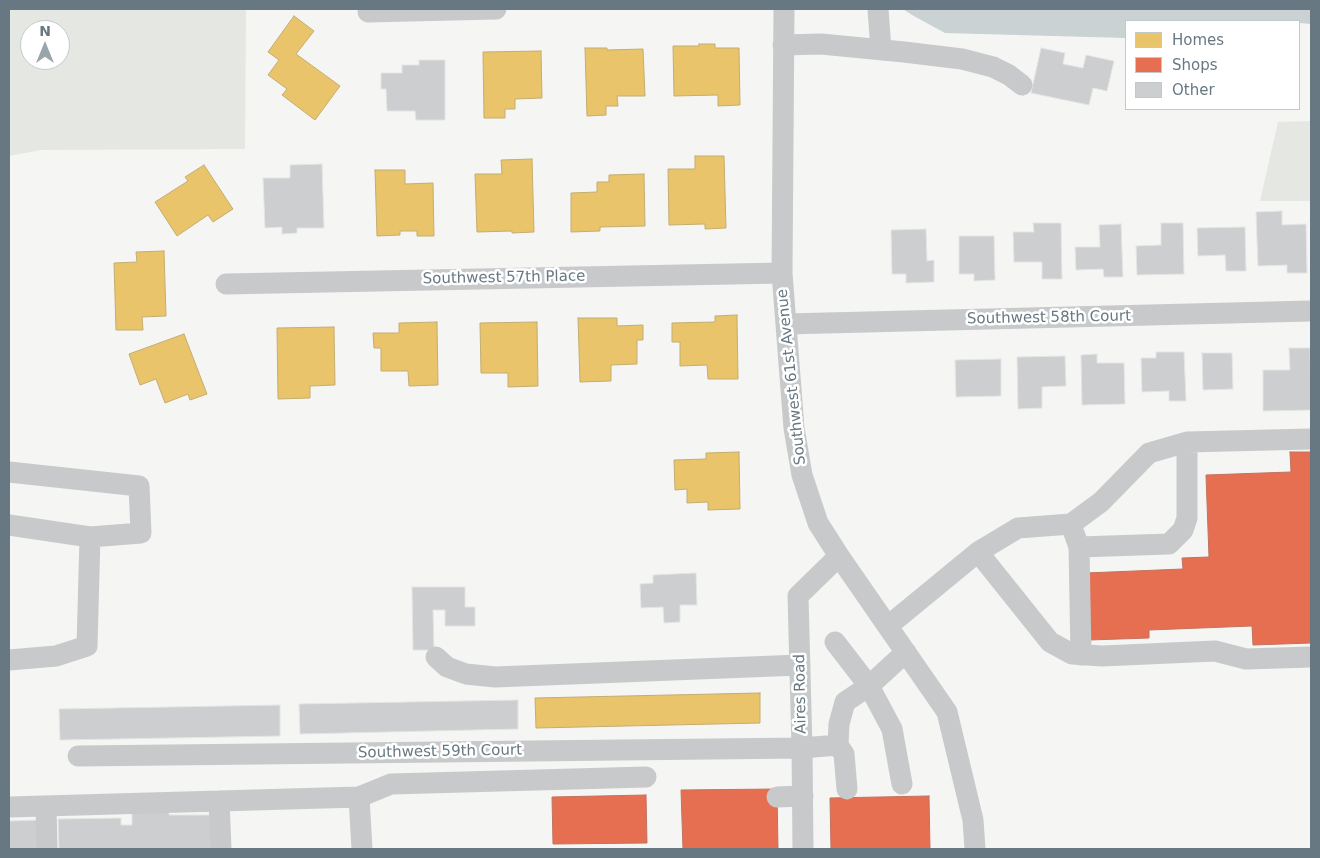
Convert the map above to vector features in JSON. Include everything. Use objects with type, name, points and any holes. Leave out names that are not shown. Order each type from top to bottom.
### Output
[{"type":"street","points":[[368,12],[496,9]]},
{"type":"street","name":"Southwest 61st Avenue","points":[[784,9],[782,273],[794,428],[802,475],[818,523],[947,712],[973,820],[975,849]]},
{"type":"street","points":[[878,9],[881,50]]},
{"type":"street","points":[[783,45],[820,44],[962,59],[992,67],[1009,75],[1022,85]]},
{"type":"street","name":"Southwest 57th Place","points":[[226,284],[782,273]]},
{"type":"street","name":"Southwest 58th Court","points":[[786,324],[1311,312]]},
{"type":"street","points":[[888,626],[978,552],[1018,528],[1071,524],[1100,502],[1149,453],[1187,442],[1311,439]]},
{"type":"street","points":[[1079,547],[1169,544],[1182,530],[1187,518],[1187,442]]},
{"type":"street","points":[[9,472],[139,486],[141,533],[90,537],[9,525]]},
{"type":"street","points":[[1071,524],[1079,547],[1081,655]]},
{"type":"street","points":[[9,660],[56,656],[87,646],[90,537]]},
{"type":"street","points":[[978,552],[1050,642],[1072,654],[1102,656],[1215,651],[1246,660],[1311,658]]},
{"type":"street","name":"Aires Road","points":[[803,849],[798,596],[839,556]]},
{"type":"street","points":[[835,642],[868,686],[892,729],[902,784]]},
{"type":"street","points":[[847,789],[844,754],[838,745],[839,724],[846,702],[868,686],[906,652]]},
{"type":"street","points":[[436,657],[447,667],[466,674],[495,677],[800,665]]},
{"type":"street","name":"Southwest 59th Court","points":[[78,756],[802,748],[838,745]]},
{"type":"street","points":[[9,807],[359,796],[391,784],[646,777]]},
{"type":"street","points":[[359,796],[362,849]]},
{"type":"street","points":[[777,796],[803,796]]},
{"type":"street","points":[[219,801],[222,849]]},
{"type":"street","points":[[46,807],[47,849]]},
{"type":"shaded area","points":[[9,9],[246,9],[245,149],[41,150],[9,156]]},
{"type":"shaded area","points":[[903,9],[1311,9],[1311,24],[1300,23],[1300,20],[1125,20],[1125,38],[945,33]]},
{"type":"shaded area","points":[[1311,121],[1311,201],[1260,201],[1278,122]]},
{"type":"building: Homes","points":[[294,16],[314,31],[296,54],[340,86],[315,120],[282,95],[287,89],[268,75],[279,60],[268,52]]},
{"type":"building: Homes","points":[[699,44],[715,44],[715,48],[739,48],[740,105],[718,106],[718,95],[674,96],[673,46],[699,46]]},
{"type":"building: Homes","points":[[585,48],[607,48],[607,50],[643,49],[645,96],[617,96],[618,106],[606,106],[606,115],[587,116]]},
{"type":"building: Homes","points":[[541,51],[542,98],[515,99],[515,109],[505,109],[505,118],[484,118],[483,52]]},
{"type":"building: Homes","points":[[695,156],[724,156],[726,228],[705,229],[705,224],[669,225],[668,169],[695,169]]},
{"type":"building: Homes","points":[[532,159],[534,232],[477,232],[475,174],[502,174],[501,160]]},
{"type":"building: Homes","points":[[204,165],[233,209],[213,222],[208,215],[177,236],[155,202],[188,181],[185,177]]},
{"type":"building: Homes","points":[[375,170],[405,170],[405,184],[433,183],[434,236],[417,236],[417,231],[400,231],[400,235],[377,236]]},
{"type":"building: Homes","points":[[644,174],[645,226],[600,227],[600,231],[571,232],[571,193],[597,192],[597,182],[609,182],[609,175]]},
{"type":"building: Homes","points":[[164,251],[166,316],[142,317],[143,330],[116,330],[114,263],[137,262],[136,252]]},
{"type":"building: Homes","points":[[737,315],[738,379],[708,379],[707,365],[680,366],[680,342],[672,342],[672,323],[715,322],[715,316]]},
{"type":"building: Homes","points":[[578,318],[617,318],[617,326],[643,325],[643,340],[637,340],[637,364],[611,365],[611,381],[580,382]]},
{"type":"building: Homes","points":[[437,322],[438,385],[409,386],[408,371],[381,371],[381,348],[374,348],[373,333],[399,333],[399,323]]},
{"type":"building: Homes","points":[[537,322],[538,386],[508,387],[508,373],[481,373],[480,323]]},
{"type":"building: Homes","points":[[334,327],[335,385],[310,386],[310,398],[278,399],[277,328]]},
{"type":"building: Homes","points":[[184,334],[207,394],[190,400],[188,394],[165,403],[156,379],[140,385],[129,354]]},
{"type":"building: Homes","points":[[739,452],[740,509],[708,510],[708,502],[687,503],[687,489],[675,490],[674,460],[706,459],[706,453]]},
{"type":"building: Homes","points":[[760,693],[760,723],[536,728],[535,698]]},
{"type":"building: Shops","points":[[1290,452],[1311,452],[1311,643],[1253,645],[1252,626],[1149,630],[1149,638],[1089,640],[1086,573],[1183,569],[1182,558],[1209,557],[1206,475],[1291,472]]},
{"type":"building: Shops","points":[[777,789],[778,849],[683,849],[681,790]]},
{"type":"building: Shops","points":[[646,795],[647,843],[553,844],[552,797]]},
{"type":"building: Shops","points":[[929,796],[930,849],[831,849],[830,798]]},
{"type":"building: Other","points":[[1041,48],[1065,53],[1063,64],[1083,68],[1086,55],[1114,61],[1107,91],[1093,88],[1089,105],[1031,93]]},
{"type":"building: Other","points":[[419,60],[445,60],[445,120],[416,120],[415,111],[387,111],[386,89],[381,89],[381,73],[402,73],[402,65],[419,65]]},
{"type":"building: Other","points":[[322,164],[324,228],[297,228],[297,233],[282,234],[282,227],[265,228],[263,178],[290,178],[290,165]]},
{"type":"building: Other","points":[[1282,211],[1282,225],[1306,224],[1307,273],[1287,273],[1287,265],[1258,266],[1256,212]]},
{"type":"building: Other","points":[[1033,223],[1061,223],[1062,279],[1042,279],[1042,262],[1014,262],[1013,232],[1034,232]]},
{"type":"building: Other","points":[[1161,223],[1183,223],[1184,274],[1137,275],[1136,246],[1161,245]]},
{"type":"building: Other","points":[[1121,224],[1123,277],[1104,277],[1103,269],[1076,270],[1075,247],[1100,247],[1099,225]]},
{"type":"building: Other","points":[[1245,227],[1246,271],[1226,271],[1225,255],[1198,256],[1197,228]]},
{"type":"building: Other","points":[[926,229],[927,261],[934,260],[934,282],[906,283],[906,274],[892,274],[891,230]]},
{"type":"building: Other","points":[[959,236],[994,236],[995,280],[974,281],[974,274],[959,274]]},
{"type":"building: Other","points":[[1289,348],[1310,348],[1311,410],[1263,411],[1263,370],[1290,370]]},
{"type":"building: Other","points":[[1156,352],[1184,352],[1186,401],[1169,401],[1169,391],[1142,392],[1141,358],[1156,358]]},
{"type":"building: Other","points":[[1202,353],[1232,353],[1233,389],[1203,390]]},
{"type":"building: Other","points":[[1097,354],[1097,363],[1124,363],[1125,404],[1082,405],[1081,355]]},
{"type":"building: Other","points":[[1065,356],[1066,386],[1042,387],[1042,408],[1018,409],[1017,357]]},
{"type":"building: Other","points":[[1001,359],[1001,396],[956,397],[955,360]]},
{"type":"building: Other","points":[[696,573],[697,605],[680,605],[680,622],[664,623],[663,607],[641,608],[640,584],[653,583],[653,575]]},
{"type":"building: Other","points":[[412,587],[465,587],[465,607],[475,607],[475,626],[445,626],[445,610],[433,610],[434,650],[413,650]]},
{"type":"building: Other","points":[[518,700],[518,729],[300,734],[299,704]]},
{"type":"building: Other","points":[[280,705],[280,736],[60,740],[59,709]]},
{"type":"building: Other","points":[[132,808],[169,808],[169,815],[210,815],[211,849],[59,849],[58,819],[121,818],[121,825],[132,825]]},
{"type":"building: Other","points":[[38,820],[39,849],[9,849],[9,821]]}]
